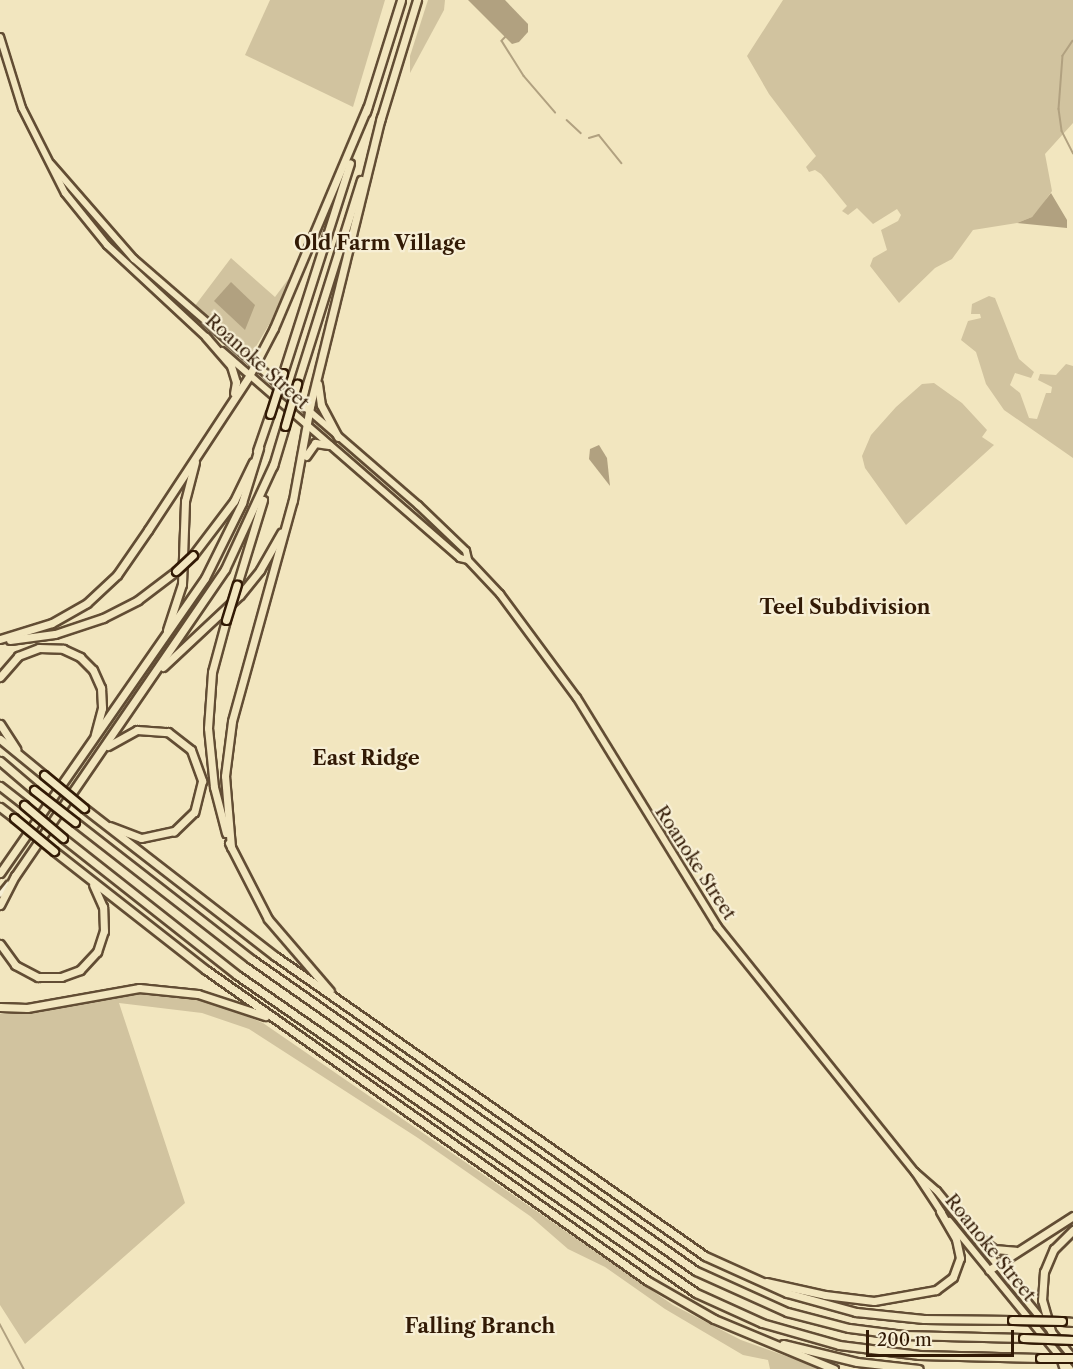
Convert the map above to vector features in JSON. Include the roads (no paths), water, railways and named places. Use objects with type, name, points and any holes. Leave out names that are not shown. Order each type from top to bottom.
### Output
[{"type":"highway","points":[[2,873],[205,578],[232,528],[401,0]]},
{"type":"highway","points":[[342,1004],[268,919],[231,847],[214,787],[208,728],[212,672],[297,384],[417,0]]},
{"type":"highway","points":[[0,640],[52,623],[102,590],[130,557],[233,397],[249,376],[292,291],[367,108]]},
{"type":"highway","points":[[231,847],[225,795],[228,740],[287,523],[301,466],[309,412],[381,118]]},
{"type":"highway","points":[[206,337],[236,375],[233,397]]},
{"type":"highway","points":[[317,378],[321,405],[338,436]]},
{"type":"highway","points":[[301,466],[311,445],[320,442],[329,445]]},
{"type":"highway","points":[[160,645],[182,584],[185,501],[200,448]]},
{"type":"highway","points":[[0,640],[55,634],[103,618],[138,600],[177,571],[193,555],[234,501],[259,448]]},
{"type":"highway","points":[[0,905],[15,876],[225,569],[273,465]]},
{"type":"highway","points":[[146,687],[176,652],[240,596],[265,563],[287,523]]},
{"type":"highway","points":[[0,677],[18,656],[39,648],[63,648],[80,657],[96,675],[103,695],[91,745]]},
{"type":"highway","points":[[0,724],[23,758]]},
{"type":"highway","points":[[99,753],[133,731],[162,731],[191,750],[200,767],[202,786],[194,812],[182,826],[166,834],[133,836],[99,821]]},
{"type":"highway","points":[[0,739],[192,896],[673,1236],[747,1278],[807,1300],[868,1314],[1073,1322]]},
{"type":"highway","points":[[0,761],[251,959],[696,1272],[754,1300],[849,1328],[904,1335],[1073,1340]]},
{"type":"highway","points":[[0,786],[237,975],[649,1264],[696,1293],[762,1323],[839,1345],[919,1355],[1073,1358]]},
{"type":"highway","points":[[0,807],[92,883],[276,1020],[648,1281],[733,1327],[834,1369]]},
{"type":"highway","points":[[0,944],[15,965],[38,977],[61,977],[80,970],[97,952],[104,931],[103,907],[92,883]]},
{"type":"highway","points":[[0,1007],[27,1008],[138,988],[198,994],[276,1020]]},
{"type":"highway","points":[[747,1278],[825,1295],[874,1301],[936,1290],[953,1277],[960,1258],[956,1239],[940,1211]]},
{"type":"highway","points":[[989,1270],[1073,1216]]},
{"type":"highway","points":[[1051,1331],[1042,1300],[1044,1272],[1054,1249],[1073,1230]]},
{"type":"highway","points":[[970,1231],[994,1249],[1018,1250]]},
{"type":"highway","points":[[733,1327],[829,1357],[919,1369]]},
{"type":"highway","points":[[1060,1357],[1064,1369]]},
{"type":"main road","name":"Roanoke Street","points":[[0,37],[22,108],[65,193],[107,245],[249,376],[410,511],[460,558],[468,560]]},
{"type":"main road","name":"Roanoke Street","points":[[50,163],[128,253],[253,365],[418,505],[466,551],[468,560],[526,627],[577,698],[717,926],[915,1172],[940,1211],[1070,1369]]},
{"type":"main road","points":[[373,480],[410,505],[418,505]]},
{"type":"main road","points":[[410,511],[420,512],[448,534]]},
{"type":"main road","name":"Roanoke Street","points":[[915,1172],[928,1181],[1073,1358]]},
{"type":"street","points":[[0,894],[15,876]]},
{"type":"waterway","points":[[507,36],[502,41],[524,76],[555,112]]},
{"type":"waterway","points":[[1073,41],[1063,56],[1059,109],[1062,131],[1073,153]]},
{"type":"waterway","points":[[567,120],[581,133]]},
{"type":"waterway","points":[[589,138],[599,135],[622,163]]},
{"type":"waterway","points":[[0,1324],[24,1369]]},
{"type":"district","name":"Old Farm Village","points":[[380,243]]},
{"type":"district","name":"Teel Subdivision","points":[[845,607]]},
{"type":"district","name":"East Ridge","points":[[366,758]]},
{"type":"district","name":"Falling Branch","points":[[480,1326]]}]
